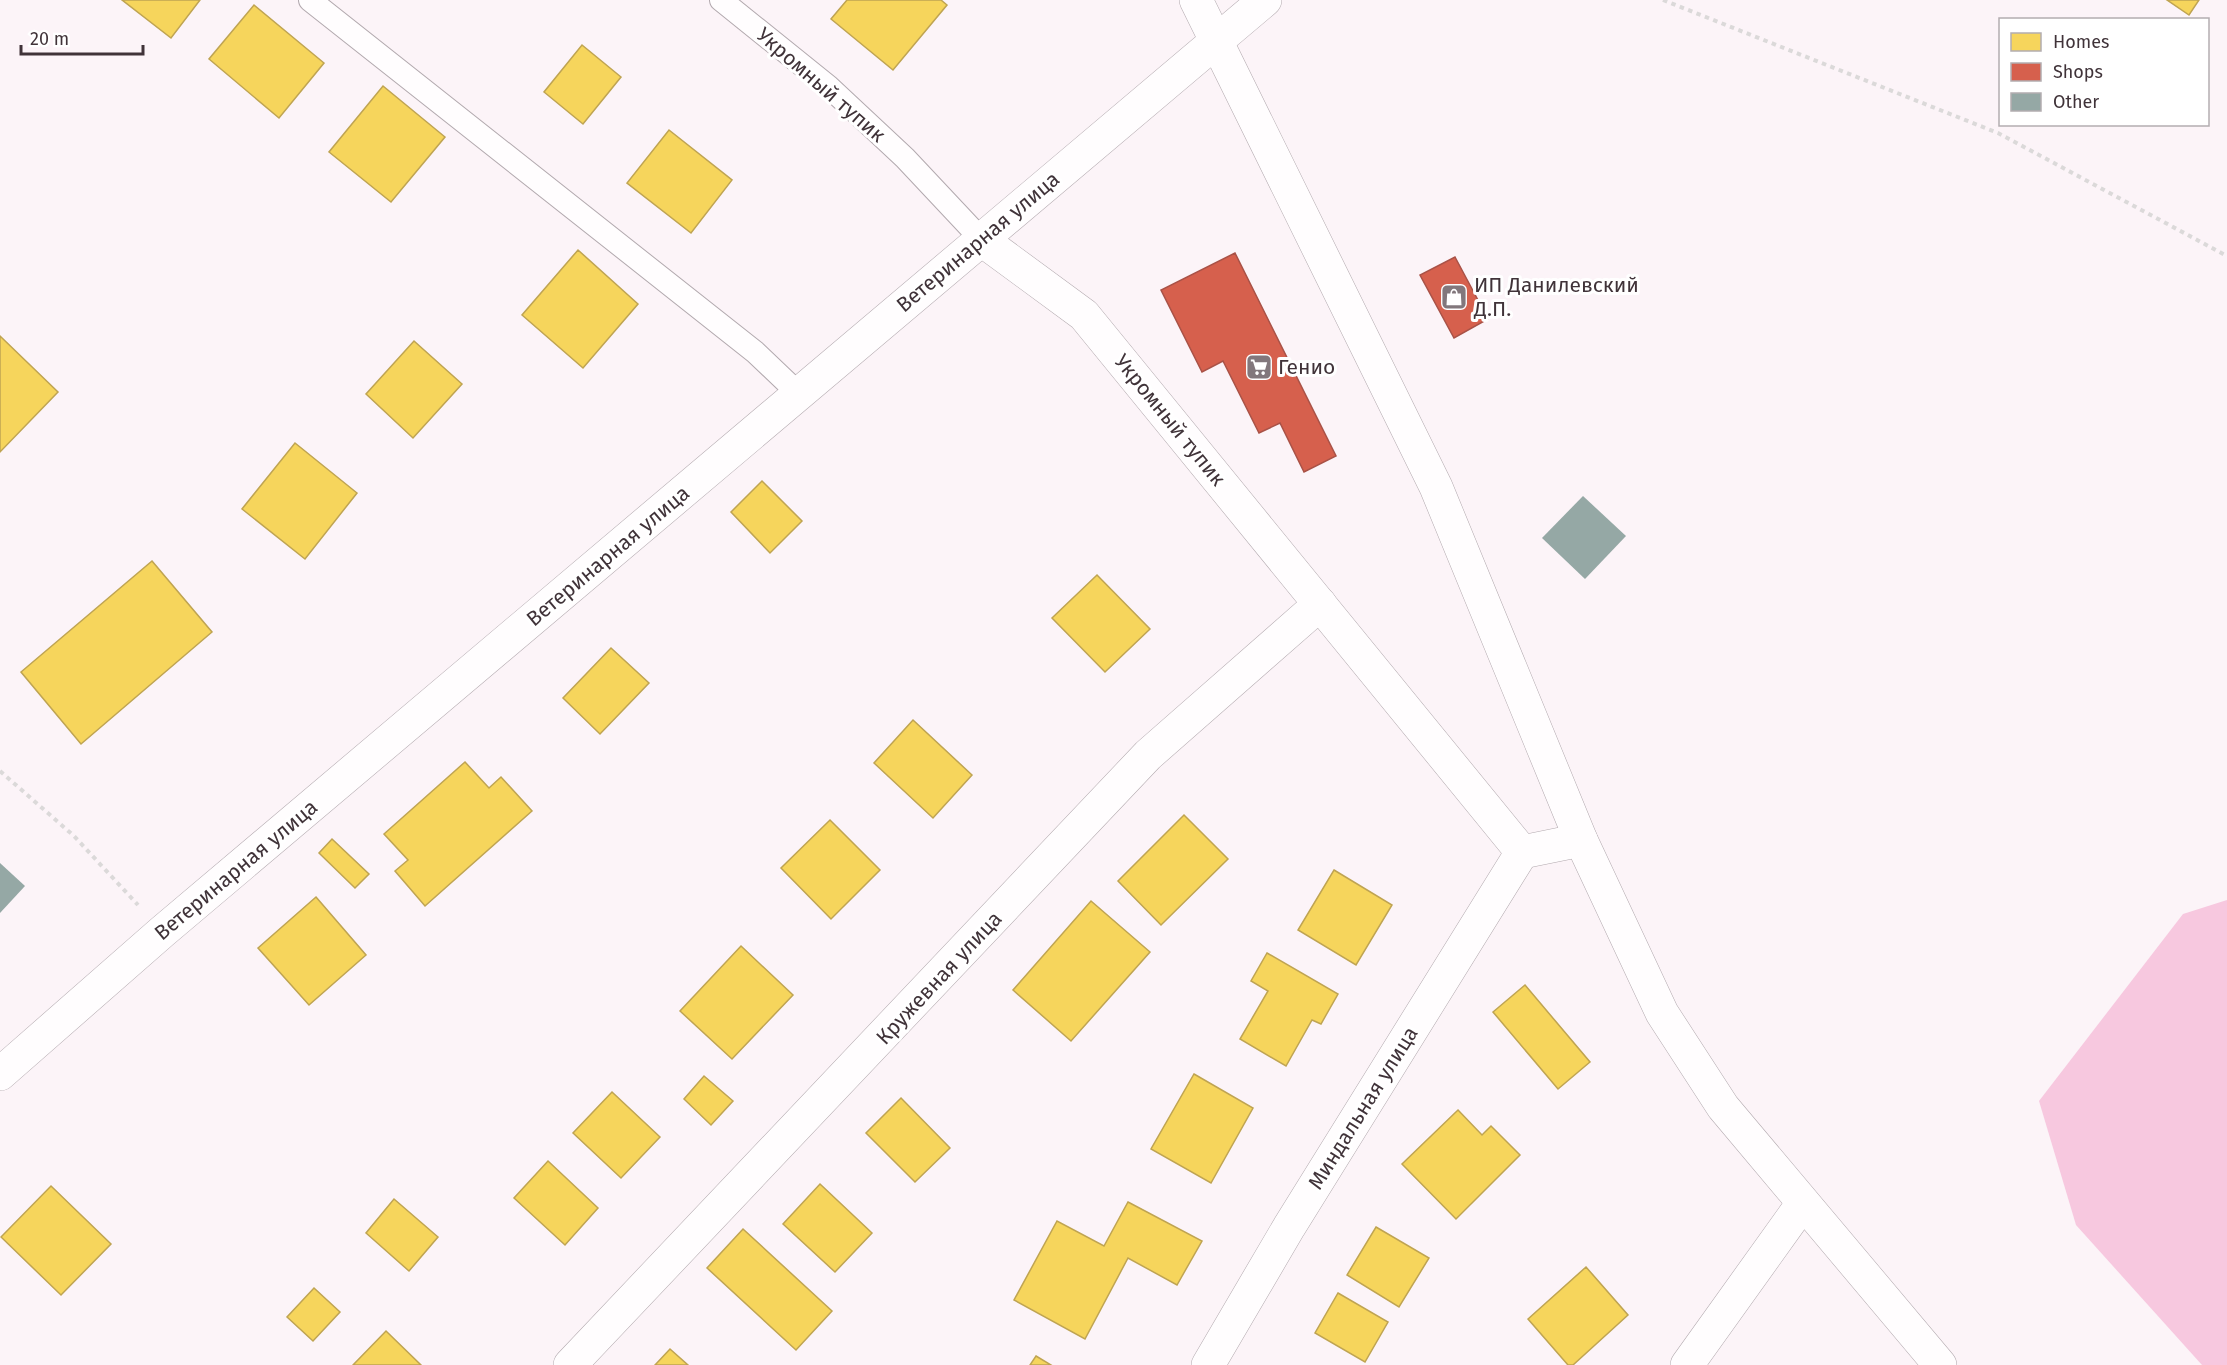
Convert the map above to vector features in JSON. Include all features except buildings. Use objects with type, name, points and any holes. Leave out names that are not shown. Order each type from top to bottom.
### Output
[{"type":"street","points":[[1196,0],[1436,487],[1581,840],[1662,1013],[1723,1107],[1940,1365]]},
{"type":"street","name":"Ветеринарная улица","points":[[0,1074],[162,932],[1265,0]]},
{"type":"street","name":"Укромный тупик","points":[[982,240],[1084,315],[1522,852]]},
{"type":"street","name":"Кружевная улица","points":[[570,1365],[1148,755],[1320,604]]},
{"type":"street","points":[[1522,852],[1581,840]]},
{"type":"street","name":"Миндальная улица","points":[[1208,1365],[1289,1227],[1522,852]]},
{"type":"street","points":[[1687,1365],[1803,1203]]},
{"type":"lane","points":[[310,0],[755,352],[798,393]]},
{"type":"lane","name":"Укромный тупик","points":[[721,0],[828,86],[905,158],[982,240]]},
{"type":"path","points":[[1663,0],[1998,133],[2227,256]]},
{"type":"path","points":[[0,771],[74,836],[162,932]]},
{"type":"shaded area","points":[[2227,900],[2227,1365],[2202,1365],[2076,1225],[2039,1101],[2183,914]]},
{"type":"place","name":"ИП Данилевский Д.П.","points":[[1454,297]]},
{"type":"place","name":"Генио","points":[[1259,367]]}]
